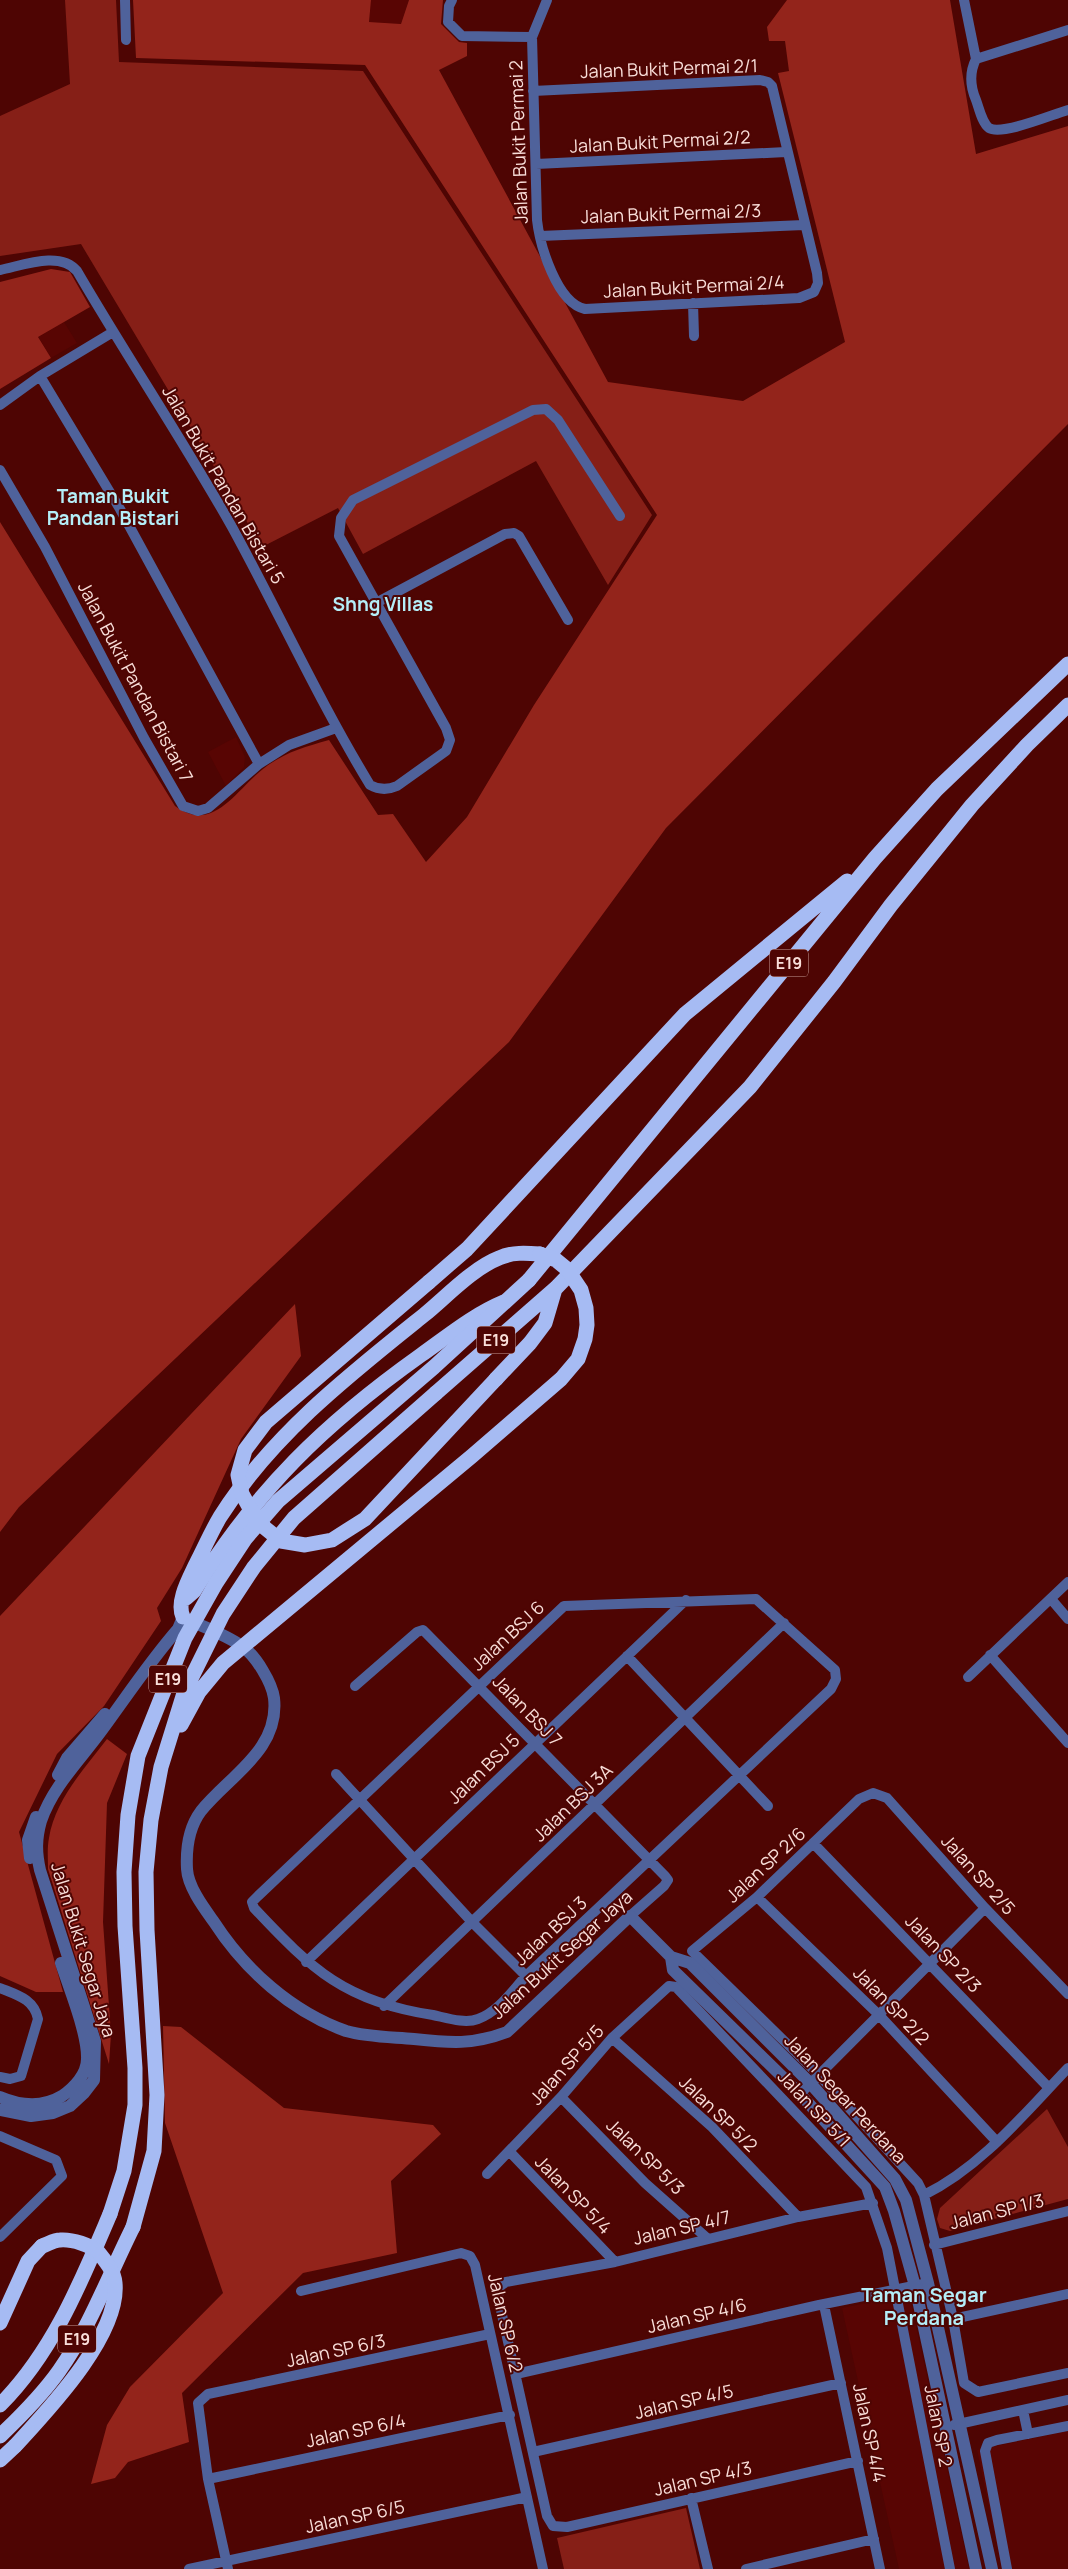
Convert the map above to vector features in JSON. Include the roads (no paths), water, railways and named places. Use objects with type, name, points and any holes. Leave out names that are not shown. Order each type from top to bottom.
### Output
[{"type":"highway","name":"E19","points":[[0,2405],[37,2360],[64,2317],[110,2214],[124,2171],[135,2105],[135,2068],[124,1872],[128,1816],[138,1756],[185,1638],[216,1583],[245,1539],[278,1501],[512,1298],[529,1280],[875,858],[936,789],[1068,664]]},
{"type":"highway","name":"E19","points":[[0,2436],[28,2410],[60,2370],[94,2311],[133,2227],[154,2151],[157,2096],[146,1930],[146,1872],[151,1820],[161,1767],[184,1693],[223,1614],[254,1567],[294,1518],[556,1288],[750,1087],[834,982],[891,905],[972,805],[1027,745],[1068,706]]},
{"type":"highway","points":[[556,1288],[545,1323],[530,1343],[365,1519],[332,1540],[305,1545],[281,1541],[265,1528],[242,1494],[238,1475],[245,1450],[266,1422],[467,1249],[685,1014],[875,858]]},
{"type":"highway","points":[[161,1767],[199,1692],[223,1663],[479,1450],[561,1379],[578,1359],[586,1339],[586,1308],[581,1290],[566,1269],[556,1260],[540,1254],[520,1252],[498,1258],[478,1271],[363,1364],[297,1422],[255,1469],[219,1518],[188,1582],[180,1606],[183,1618]]},
{"type":"highway","points":[[183,1600],[194,1591],[264,1492],[334,1421],[375,1388],[480,1312],[512,1298]]},
{"type":"highway","points":[[0,2323],[28,2261],[42,2246],[60,2240],[78,2242],[97,2251],[109,2266],[115,2283],[113,2302],[104,2327],[82,2367],[62,2395],[0,2460]]},
{"type":"street","points":[[125,0],[126,40]]},
{"type":"street","points":[[452,0],[449,6],[448,22],[462,36],[532,37]]},
{"type":"street","name":"Jalan Bukit Permai 2","points":[[547,0],[532,37],[540,236],[552,273],[569,302],[575,307]]},
{"type":"street","points":[[964,0],[976,59],[972,68],[972,92],[984,123],[990,128],[1000,130],[1068,110]]},
{"type":"street","points":[[976,59],[1068,30]]},
{"type":"street","name":"Jalan Bukit Permai 2/1","points":[[533,92],[764,80],[772,86],[786,152],[818,278],[814,292]]},
{"type":"street","name":"Jalan Bukit Permai 2/2","points":[[536,164],[786,152]]},
{"type":"street","name":"Jalan Bukit Permai 2/3","points":[[540,236],[804,225]]},
{"type":"street","name":"Jalan Bukit Pandan Bistari 5","points":[[0,270],[45,261],[68,263],[77,271],[198,468],[233,529],[336,728],[370,785],[376,788],[391,788],[397,786],[446,751],[450,740],[446,728],[376,603]]},
{"type":"street","name":"Jalan Bukit Permai 2/4","points":[[575,307],[584,309],[799,298],[814,292]]},
{"type":"street","points":[[693,303],[694,336]]},
{"type":"street","points":[[0,405],[40,376],[113,332]]},
{"type":"street","points":[[40,376],[120,509],[259,764]]},
{"type":"street","points":[[568,620],[518,536],[514,533],[506,534],[376,603],[339,536],[340,518],[353,500],[533,410],[546,410],[558,420],[620,516]]},
{"type":"street","name":"Jalan Bukit Pandan Bistari 7","points":[[0,470],[45,547],[180,803],[192,810],[208,808],[259,764],[289,746],[336,728]]},
{"type":"street","points":[[968,1676],[1068,1582]]},
{"type":"street","name":"Jalan BSJ 6","points":[[252,1902],[564,1606],[686,1600],[756,1599],[835,1670],[836,1679]]},
{"type":"street","points":[[1050,1599],[1068,1619]]},
{"type":"street","name":"Jalan BSJ 5","points":[[306,1962],[686,1600]]},
{"type":"street","name":"Jalan Bukit Segar Jaya","points":[[183,1618],[244,1648],[264,1673],[274,1697],[272,1729],[256,1756],[200,1812],[188,1839],[187,1871],[198,1897],[225,1939],[282,1998],[317,2019],[348,2031],[459,2044],[484,2041],[507,2032],[668,1880]]},
{"type":"street","name":"Jalan Bukit Segar Jaya","points":[[0,2098],[29,2105],[50,2103],[67,2092],[83,2076],[88,2060],[85,2044],[32,1873],[28,1840],[40,1808],[67,1758],[106,1713],[164,1633],[172,1624],[183,1618]]},
{"type":"street","name":"Jalan Bukit Segar Jaya","points":[[0,2110],[31,2116],[53,2113],[70,2106],[94,2080],[95,2041],[40,1870],[36,1848],[38,1833],[42,1819],[76,1761],[101,1732],[178,1629],[183,1618]]},
{"type":"street","name":"Jalan BSJ 3A","points":[[384,2006],[784,1623]]},
{"type":"street","name":"Jalan BSJ 7","points":[[356,1686],[417,1632],[423,1630],[480,1685],[668,1880]]},
{"type":"street","points":[[990,1654],[1068,1743]]},
{"type":"street","points":[[627,1656],[768,1806]]},
{"type":"street","name":"Jalan BSJ 3","points":[[252,1902],[254,1908],[306,1962],[354,1993],[384,2006],[463,2020],[476,2020],[491,2013],[526,1976],[831,1689],[836,1679]]},
{"type":"street","points":[[336,1774],[472,1922],[526,1976]]},
{"type":"street","name":"Jalan SP 2/5","points":[[859,1799],[873,1792],[887,1798],[986,1908],[1068,1994]]},
{"type":"street","name":"Jalan SP 2/6","points":[[815,2080],[692,1951],[757,1898],[859,1799]]},
{"type":"street","name":"Jalan SP 2/3","points":[[813,1843],[1049,2088]]},
{"type":"street","name":"Jalan SP 2/2","points":[[757,1898],[879,2015],[997,2142]]},
{"type":"street","points":[[800,2094],[986,1908]]},
{"type":"street","name":"Jalan Segar Perdana","points":[[630,1916],[671,1957],[690,1963],[815,2080],[895,2178],[906,2200],[928,2283],[992,2569]]},
{"type":"street","name":"Jalan Segar Perdana","points":[[671,1957],[673,1970],[800,2094],[885,2188],[894,2211],[915,2286],[944,2428],[976,2569]]},
{"type":"street","name":"Jalan SP 5/5","points":[[487,2174],[561,2097],[612,2038],[669,1986],[676,1987]]},
{"type":"street","name":"Jalan SP 5/1","points":[[676,1987],[866,2187],[887,2248],[892,2275]]},
{"type":"street","points":[[0,1988],[26,1998],[36,2010],[38,2019],[30,2050],[20,2076],[10,2080],[0,2077]]},
{"type":"street","name":"Jalan SP 5/2","points":[[612,2038],[712,2127],[798,2217]]},
{"type":"street","points":[[924,2195],[947,2184],[997,2142],[1068,2068]]},
{"type":"street","points":[[815,2080],[918,2183],[924,2195],[934,2245],[953,2319],[964,2383],[978,2392],[1068,2374]]},
{"type":"street","name":"Jalan SP 5/3","points":[[561,2097],[645,2183],[708,2239]]},
{"type":"street","points":[[0,2136],[56,2160],[62,2176],[2,2233]]},
{"type":"street","name":"Jalan SP 5/4","points":[[509,2151],[615,2262]]},
{"type":"street","name":"Jalan SP 4/7","points":[[516,2374],[498,2297],[500,2286],[506,2282],[615,2262],[798,2217],[873,2204]]},
{"type":"street","name":"Jalan SP 1/3","points":[[934,2245],[1068,2211]]},
{"type":"street","name":"Jalan SP 6/2","points":[[301,2291],[461,2253],[470,2256],[476,2265],[543,2569]]},
{"type":"street","name":"Jalan SP 2","points":[[892,2275],[891,2290],[950,2569]]},
{"type":"street","name":"Jalan SP 4/6","points":[[516,2374],[928,2283]]},
{"type":"street","points":[[953,2319],[1068,2294]]},
{"type":"street","name":"Jalan SP 4/4","points":[[824,2305],[880,2569]]},
{"type":"street","name":"Jalan SP 6/3","points":[[208,2479],[198,2403],[208,2394],[490,2334]]},
{"type":"street","points":[[516,2374],[533,2452]]},
{"type":"street","name":"Jalan SP 4/5","points":[[533,2452],[841,2383]]},
{"type":"street","points":[[944,2428],[1068,2400]]},
{"type":"street","points":[[1023,2410],[1028,2434]]},
{"type":"street","name":"Jalan SP 6/4","points":[[208,2479],[510,2415]]},
{"type":"street","points":[[1007,2569],[985,2450],[988,2443],[1068,2426]]},
{"type":"street","name":"Jalan SP 4/3","points":[[533,2452],[547,2516],[554,2526],[567,2527],[858,2461]]},
{"type":"street","points":[[208,2479],[227,2565]]},
{"type":"street","name":"Jalan SP 6/5","points":[[190,2569],[227,2565],[527,2497]]},
{"type":"street","points":[[691,2498],[708,2569]]},
{"type":"street","points":[[746,2569],[874,2539]]},
{"type":"district","name":"Taman Bukit Pandan Bistari","points":[[113,507]]},
{"type":"district","name":"Shng Villas","points":[[383,604]]},
{"type":"district","name":"Taman Segar Perdana","points":[[924,2306]]}]
